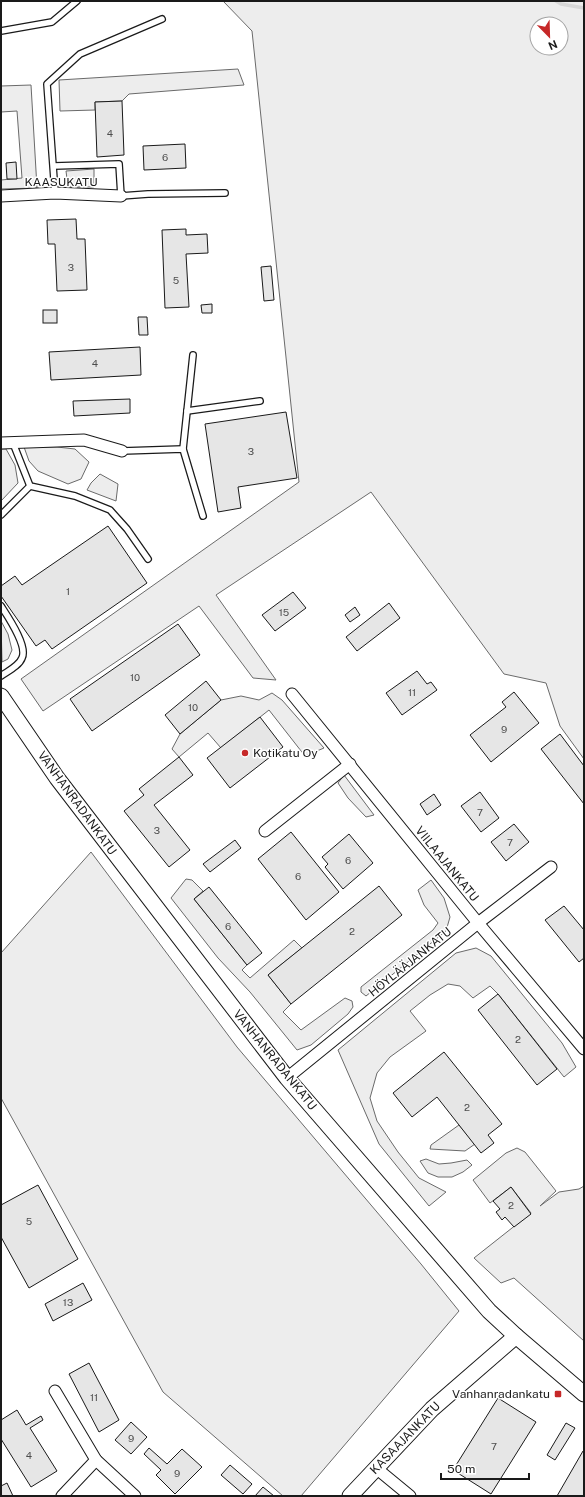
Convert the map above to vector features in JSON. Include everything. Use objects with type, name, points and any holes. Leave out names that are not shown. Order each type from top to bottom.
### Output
[{"type":"street","name":"KAASUKATU","points":[[1,196],[54,193],[121,196]]},
{"type":"street","points":[[1,443],[84,440],[122,451]]},
{"type":"street","name":"VIILAAJANKATU","points":[[292,694],[478,924],[584,1049]]},
{"type":"street","name":"VANHANRADANKATU","points":[[1,696],[61,785],[287,1078],[489,1311],[584,1394]]},
{"type":"street","points":[[265,831],[350,764]]},
{"type":"street","name":"HÖYLÄÄJANKATU","points":[[287,1078],[478,924],[551,868]]},
{"type":"street","name":"KASAAJANKATU","points":[[350,1496],[432,1409],[516,1336]]},
{"type":"street","points":[[55,1391],[96,1460],[135,1496]]},
{"type":"street","points":[[62,1496],[96,1460]]},
{"type":"street","points":[[376,1468],[410,1496]]},
{"type":"lane","points":[[1,31],[52,22],[77,1]]},
{"type":"lane","points":[[54,193],[54,166],[47,84],[80,54],[162,19]]},
{"type":"lane","points":[[54,166],[120,164],[121,196],[225,193]]},
{"type":"lane","points":[[193,355],[183,449],[203,516]]},
{"type":"lane","points":[[187,411],[260,401]]},
{"type":"lane","points":[[13,443],[30,486]]},
{"type":"lane","points":[[122,451],[183,449]]},
{"type":"lane","points":[[1,515],[30,486]]},
{"type":"lane","points":[[30,486],[75,496],[110,510],[127,528],[148,559]]},
{"type":"lane","points":[[1,606],[15,629],[24,650],[23,657],[19,662],[1,676]]},
{"type":"shaded area","points":[[223,1],[584,1],[584,759],[560,726],[546,683],[504,674],[371,492],[216,595],[276,680],[253,678],[199,606],[43,711],[21,679],[299,482],[252,31]]},
{"type":"shaded area","points":[[238,69],[244,85],[129,94],[122,101],[95,102],[95,110],[60,111],[59,80]]},
{"type":"shaded area","points":[[31,85],[37,188],[1,189],[1,180],[22,178],[17,111],[1,112],[1,86]]},
{"type":"shaded area","points":[[94,169],[94,187],[68,187],[66,171]]},
{"type":"shaded area","points":[[24,447],[57,447],[75,449],[89,462],[81,479],[68,484],[38,471],[29,461]]},
{"type":"shaded area","points":[[1,449],[6,449],[15,465],[18,483],[1,501]]},
{"type":"shaded area","points":[[100,474],[118,484],[116,501],[87,490],[91,483]]},
{"type":"shaded area","points":[[1,621],[8,634],[12,650],[8,659],[2,662]]},
{"type":"shaded area","points":[[272,693],[282,700],[324,748],[305,756],[269,710],[221,748],[208,733],[179,757],[172,749],[180,734],[221,700],[241,696],[259,700]]},
{"type":"shaded area","points":[[344,775],[374,815],[366,817],[348,798],[338,783]]},
{"type":"shaded area","points":[[91,852],[237,1047],[459,1311],[301,1496],[283,1496],[163,1392],[1,1098],[1,953]]},
{"type":"shaded area","points":[[186,879],[192,880],[203,891],[194,899],[247,965],[242,970],[250,978],[294,940],[302,948],[268,975],[291,1004],[283,1012],[301,1030],[345,998],[352,1001],[353,1007],[348,1014],[311,1045],[297,1050],[250,992],[218,958],[171,898]]},
{"type":"shaded area","points":[[431,880],[444,898],[450,917],[446,931],[366,996],[361,992],[361,987],[433,930],[438,923],[424,905],[418,890]]},
{"type":"shaded area","points":[[476,948],[491,956],[562,1043],[576,1067],[564,1077],[490,986],[473,998],[460,986],[448,984],[430,995],[410,1011],[426,1031],[390,1057],[377,1073],[370,1098],[377,1121],[398,1152],[419,1178],[446,1192],[429,1206],[379,1144],[338,1050],[456,953]]},
{"type":"shaded area","points":[[459,1125],[475,1144],[465,1151],[430,1149],[431,1145]]},
{"type":"shaded area","points":[[517,1148],[525,1152],[556,1191],[540,1206],[559,1192],[579,1189],[584,1186],[584,1341],[514,1278],[501,1283],[474,1258],[531,1213],[511,1187],[490,1203],[473,1180],[506,1153]]},
{"type":"shaded area","points":[[426,1159],[439,1164],[467,1160],[472,1165],[463,1172],[452,1177],[438,1177],[428,1173],[420,1161]]},
{"type":"building","points":[[122,101],[124,155],[97,157],[95,102]]},
{"type":"building","points":[[185,144],[186,168],[144,170],[143,146]]},
{"type":"building","points":[[16,162],[17,179],[7,179],[6,163]]},
{"type":"building","points":[[76,219],[77,239],[85,239],[87,290],[57,291],[55,244],[48,244],[47,220]]},
{"type":"building","points":[[186,229],[186,235],[207,234],[208,253],[186,254],[189,307],[165,308],[162,230]]},
{"type":"building","points":[[271,266],[274,300],[264,301],[261,267]]},
{"type":"building","points":[[212,304],[212,313],[202,313],[201,305]]},
{"type":"building","points":[[43,310],[57,310],[57,323],[43,323]]},
{"type":"building","points":[[138,317],[147,317],[148,335],[139,335]]},
{"type":"building","points":[[140,347],[141,375],[51,380],[49,352]]},
{"type":"building","points":[[130,399],[130,413],[74,416],[73,401]]},
{"type":"building","points":[[286,412],[297,478],[238,487],[241,508],[218,512],[205,424]]},
{"type":"building","points":[[108,526],[147,583],[52,649],[45,640],[36,646],[1,596],[1,586],[15,576],[22,585]]},
{"type":"building","points":[[293,592],[306,608],[275,631],[262,615]]},
{"type":"building","points":[[389,603],[400,618],[357,651],[346,637]]},
{"type":"building","points":[[355,607],[360,615],[350,622],[345,615]]},
{"type":"building","points":[[178,624],[200,655],[92,731],[70,699]]},
{"type":"building","points":[[417,671],[427,684],[431,682],[437,690],[402,715],[386,693]]},
{"type":"building","points":[[206,681],[221,700],[180,734],[165,715]]},
{"type":"building","points":[[514,692],[539,723],[491,762],[470,735],[506,707],[502,702]]},
{"type":"building","points":[[260,717],[283,747],[230,788],[207,758]]},
{"type":"building","points":[[560,734],[584,766],[584,804],[541,749]]},
{"type":"building","points":[[179,757],[193,775],[154,805],[190,850],[169,867],[124,811],[144,795],[139,789]]},
{"type":"building","points":[[480,792],[499,818],[481,832],[461,806]]},
{"type":"building","points":[[434,794],[441,805],[427,815],[420,804]]},
{"type":"building","points":[[514,824],[529,842],[506,861],[491,842]]},
{"type":"building","points":[[291,832],[339,892],[306,920],[258,859]]},
{"type":"building","points":[[349,834],[373,863],[343,889],[325,867],[328,864],[322,857]]},
{"type":"building","points":[[235,840],[241,848],[210,872],[203,864]]},
{"type":"building","points":[[379,886],[402,915],[291,1004],[268,975]]},
{"type":"building","points":[[209,887],[262,953],[247,965],[194,899]]},
{"type":"building","points":[[564,906],[584,930],[584,958],[579,962],[545,920]]},
{"type":"building","points":[[498,994],[557,1069],[537,1085],[478,1010]]},
{"type":"building","points":[[444,1052],[502,1124],[488,1135],[494,1143],[481,1153],[437,1097],[412,1117],[393,1093]]},
{"type":"building","points":[[38,1185],[78,1259],[29,1288],[1,1237],[1,1205]]},
{"type":"building","points":[[511,1187],[531,1214],[514,1227],[505,1217],[502,1220],[496,1212],[500,1209],[493,1201]]},
{"type":"building","points":[[83,1283],[92,1300],[53,1321],[45,1304]]},
{"type":"building","points":[[89,1363],[119,1420],[99,1432],[69,1374]]},
{"type":"building","points":[[498,1398],[536,1422],[491,1494],[453,1470]]},
{"type":"building","points":[[17,1410],[26,1425],[41,1416],[43,1420],[30,1428],[57,1471],[31,1487],[1,1439],[1,1420]]},
{"type":"building","points":[[131,1422],[147,1437],[131,1454],[115,1440]]},
{"type":"building","points":[[566,1423],[575,1428],[555,1460],[547,1455]]},
{"type":"building","points":[[149,1448],[167,1464],[182,1449],[202,1467],[175,1494],[156,1475],[161,1470],[144,1454]]},
{"type":"building","points":[[583,1451],[584,1496],[557,1496]]},
{"type":"building","points":[[230,1465],[252,1484],[243,1494],[221,1475]]},
{"type":"building","points":[[7,1483],[13,1496],[1,1496],[1,1486]]},
{"type":"building","points":[[263,1487],[274,1496],[255,1496]]},
{"type":"waterway","points":[[556,1],[561,4],[584,8]]},
{"type":"place","name":"Kotikatu Oy","points":[[245,753]]},
{"type":"place","name":"Vanhanradankatu","points":[[558,1394]]}]
